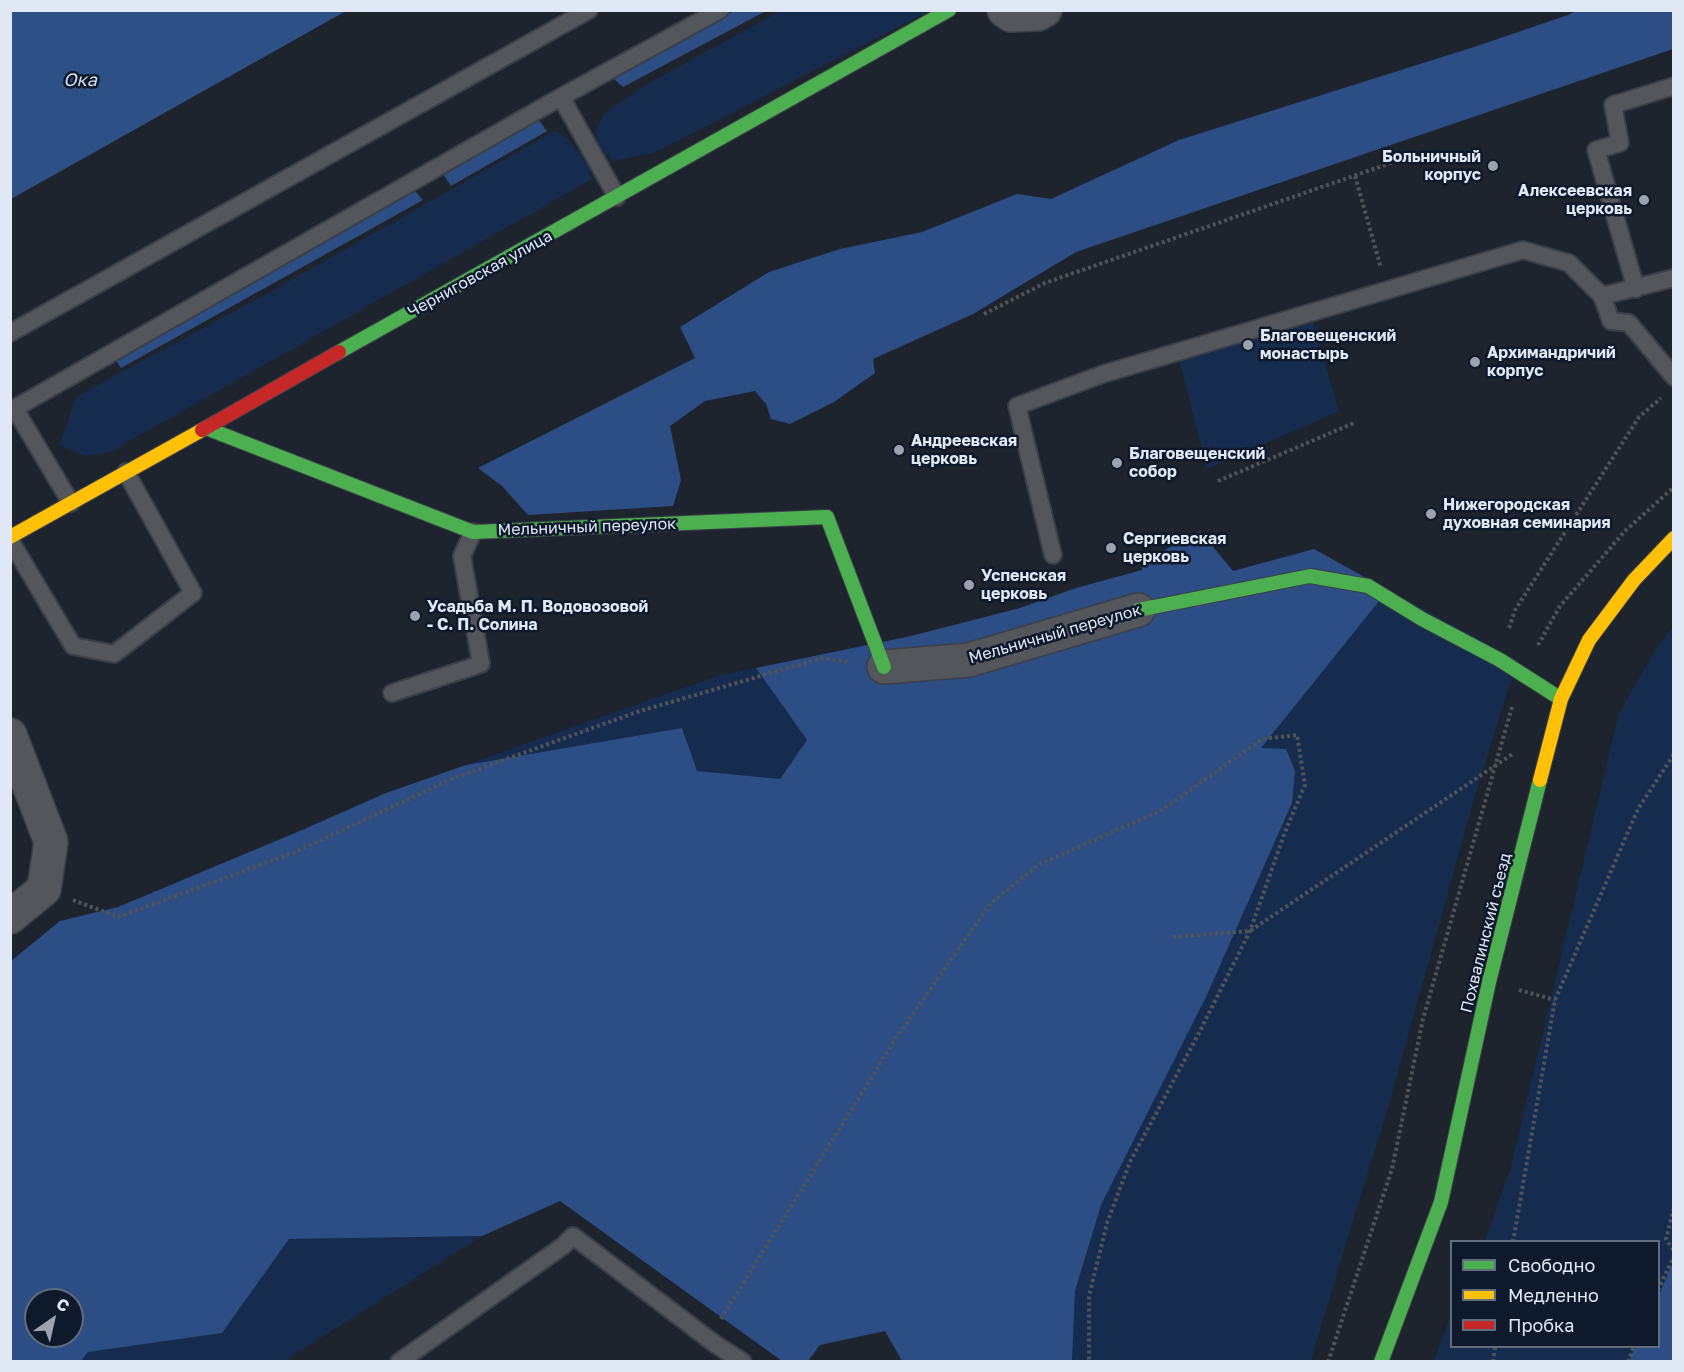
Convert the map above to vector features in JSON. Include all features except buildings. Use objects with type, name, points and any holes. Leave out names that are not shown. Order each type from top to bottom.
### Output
[{"type":"street","name":"Черниговская улица","points":[[10,539],[949,10]]},
{"type":"street","points":[[1004,10],[1011,15],[1038,14],[1045,10]]},
{"type":"street","name":"Мельничный переулок","points":[[206,428],[473,532],[827,517],[884,667],[969,660],[1138,610],[1310,576],[1368,586],[1422,619],[1500,660],[1561,699]]},
{"type":"street","name":"Похвалинский съезд","points":[[1381,1362],[1441,1202],[1489,982],[1561,699],[1589,640],[1634,580],[1674,538]]},
{"type":"street","points":[[10,735],[51,842],[44,889],[10,917]]},
{"type":"lane","points":[[10,333],[589,10]]},
{"type":"lane","points":[[71,503],[13,410],[561,97],[720,10]]},
{"type":"lane","points":[[1636,289],[1596,150],[1620,143],[1613,105],[1674,86]]},
{"type":"lane","points":[[561,97],[617,197]]},
{"type":"lane","points":[[1053,555],[1017,406],[1103,374],[1523,250],[1569,263],[1602,297],[1611,321],[1629,323],[1674,377]]},
{"type":"lane","points":[[1602,297],[1674,278]]},
{"type":"lane","points":[[10,539],[73,646],[114,654],[193,594],[126,472]]},
{"type":"lane","points":[[392,693],[481,664],[462,556],[473,532]]},
{"type":"lane","points":[[399,1362],[563,1246],[573,1236],[715,1344],[744,1362]]},
{"type":"path","points":[[984,314],[1045,283],[1414,155]]},
{"type":"path","points":[[1355,176],[1387,290]]},
{"type":"path","points":[[1500,660],[1515,610],[1639,417],[1665,395]]},
{"type":"path","points":[[1218,481],[1354,423]]},
{"type":"path","points":[[1328,1362],[1392,1169],[1423,1019],[1522,674],[1560,606],[1625,531],[1674,487]]},
{"type":"path","points":[[44,889],[118,917],[293,853],[454,778],[637,712],[822,658],[884,667]]},
{"type":"path","points":[[1173,937],[1250,932],[1554,726]]},
{"type":"path","points":[[719,1321],[897,1038],[991,903],[1038,865],[1162,810],[1262,739],[1297,735],[1305,785],[1285,832],[1250,932],[1126,1172],[1107,1223],[1089,1296],[1089,1362]]},
{"type":"path","points":[[1514,1240],[1556,1000],[1638,809],[1674,754]]},
{"type":"path","points":[[1674,1208],[1666,1239],[1674,1251]]},
{"type":"path","points":[[1660,1288],[1674,1256]]},
{"type":"path","points":[[1628,1362],[1634,1348]]},
{"type":"shaded area","points":[[734,11],[766,11],[623,87],[612,77]]},
{"type":"shaded area","points":[[780,11],[929,11],[654,153],[613,161],[599,146],[595,131],[605,113],[644,86]]},
{"type":"shaded area","points":[[1576,11],[1673,11],[1673,49],[1076,252],[973,314],[873,359],[875,373],[834,402],[790,424],[771,419],[766,404],[755,391],[705,401],[670,426],[681,480],[673,506],[528,515],[502,486],[478,468],[695,358],[680,327],[769,272],[840,249],[922,232],[1017,194],[1051,199],[1179,140],[1474,47]]},
{"type":"shaded area","points":[[538,119],[547,131],[451,186],[443,174]]},
{"type":"shaded area","points":[[555,131],[567,138],[588,165],[592,179],[112,451],[86,456],[60,445],[76,397],[268,293]]},
{"type":"shaded area","points":[[415,191],[423,200],[121,368],[114,358]]},
{"type":"shaded area","points":[[1312,318],[1339,411],[1207,469],[1179,359]]},
{"type":"shaded area","points":[[1200,531],[1233,571],[1314,549],[1388,590],[1261,748],[1286,749],[1295,771],[1292,803],[1206,997],[1101,1205],[1075,1291],[1072,1361],[902,1361],[885,1331],[820,1345],[808,1361],[782,1361],[560,1201],[482,1236],[289,1239],[222,1333],[88,1352],[81,1361],[11,1362],[11,961],[60,921],[118,907],[386,793],[466,765],[682,728],[697,771],[780,779],[807,740],[756,668],[911,636],[1020,608],[1076,588],[1142,570],[1141,563]]},
{"type":"shaded area","points":[[1388,590],[1517,660],[1474,799],[1386,1115],[1311,1361],[1072,1362],[1075,1291],[1101,1205],[1206,997],[1292,803],[1261,748]]},
{"type":"shaded area","points":[[1673,627],[1673,1336],[1664,1361],[1434,1362],[1450,1317],[1450,1348],[1660,1348],[1660,1240],[1485,1240],[1511,1167],[1619,713],[1657,647]]},
{"type":"shaded area","points":[[756,668],[807,740],[780,779],[696,771],[683,728],[466,765],[720,675]]},
{"type":"shaded area","points":[[482,1236],[284,1361],[81,1362],[87,1352],[222,1333],[289,1239]]},
{"type":"shaded area","points":[[1673,1262],[1673,1361],[1629,1361],[1635,1348],[1660,1348],[1660,1293]]},
{"type":"water","name":"Ока","points":[[11,10],[346,10],[346,11],[11,199]]},
{"type":"traffic: fast","points":[[339,352],[949,10]]},
{"type":"traffic: fast","points":[[206,428],[473,532],[827,517],[884,667]]},
{"type":"traffic: fast","points":[[1138,610],[1310,576],[1368,586],[1422,619],[1500,660],[1561,699]]},
{"type":"traffic: fast","points":[[1381,1362],[1441,1202],[1489,982],[1540,780]]},
{"type":"traffic: slow","points":[[10,537],[202,430]]},
{"type":"traffic: slow","points":[[1540,780],[1561,699],[1589,640],[1634,580],[1674,538]]},
{"type":"traffic: jam","points":[[202,430],[339,352]]},
{"type":"place","name":"Больничный корпус","points":[[1493,166]]},
{"type":"place","name":"Алексеевская церковь","points":[[1644,200]]},
{"type":"place","name":"Благовещенский монастырь","points":[[1248,345]]},
{"type":"place","name":"Архимандричий корпус","points":[[1475,362]]},
{"type":"place","name":"Андреевская церковь","points":[[899,450]]},
{"type":"place","name":"Благовещенский собор","points":[[1117,463]]},
{"type":"place","name":"Нижегородская духовная семинария","points":[[1431,514]]},
{"type":"place","name":"Сергиевская церковь","points":[[1111,548]]},
{"type":"place","name":"Успенская церковь","points":[[969,585]]},
{"type":"place","name":"Усадьба М. П. Водовозовой - С. П. Солина","points":[[415,616]]}]
